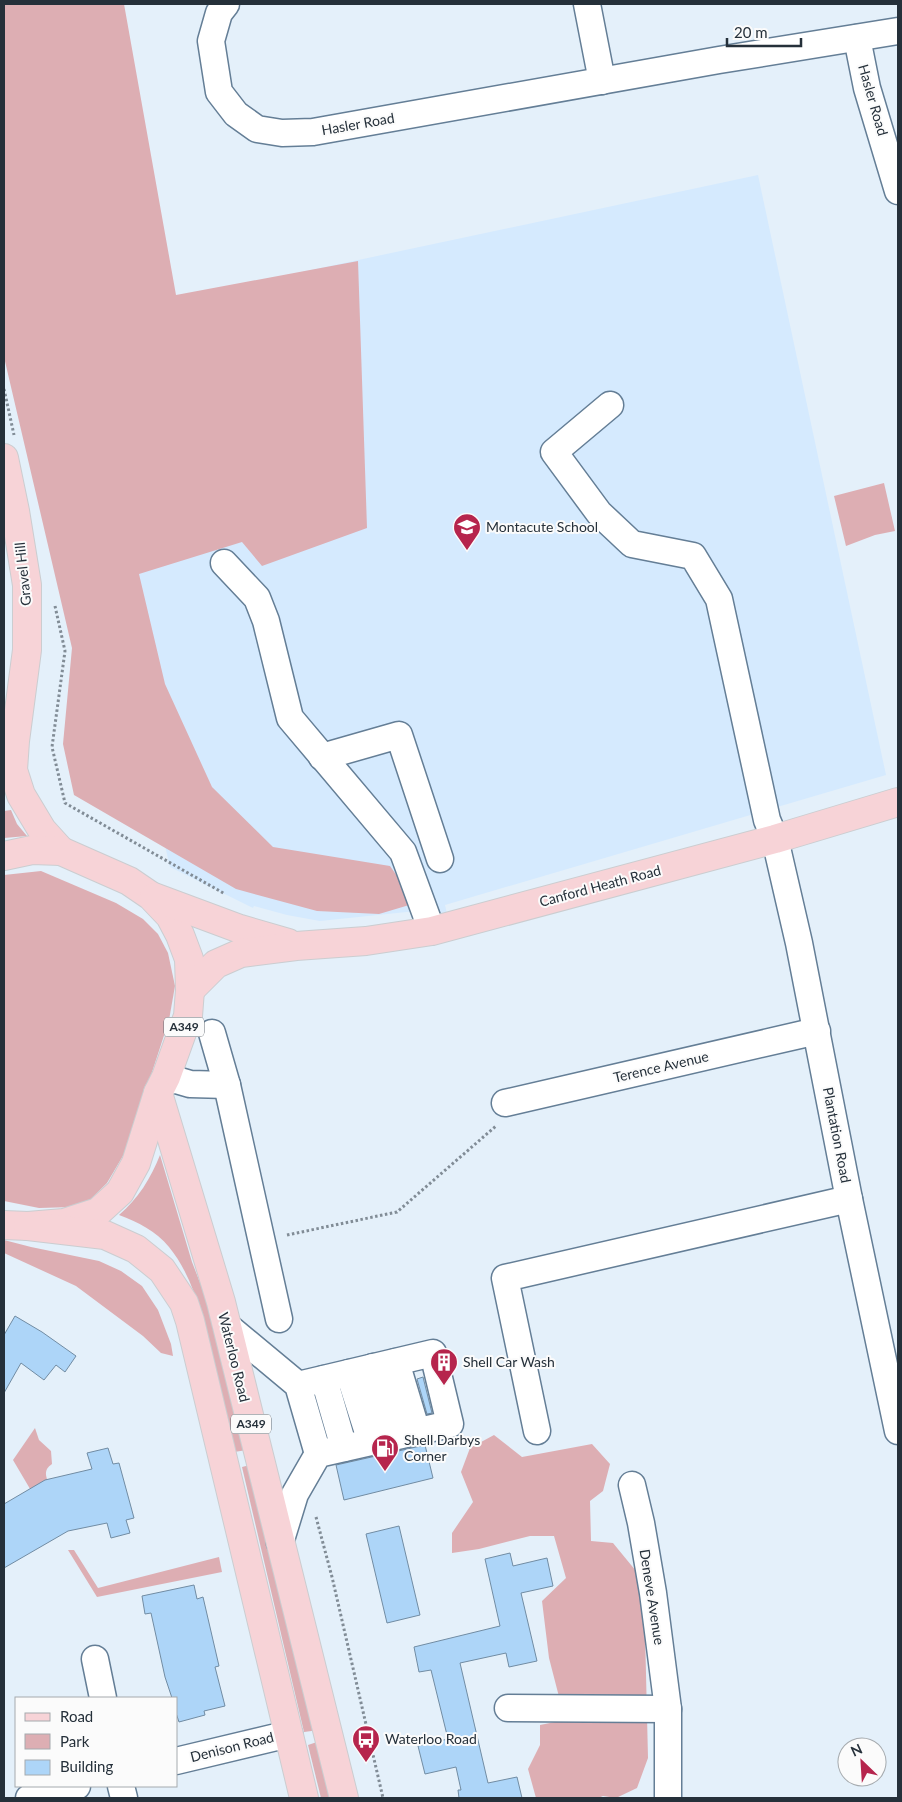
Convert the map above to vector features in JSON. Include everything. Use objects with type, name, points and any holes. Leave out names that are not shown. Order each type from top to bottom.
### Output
[{"type":"main road","name":"Gravel Hill","points":[[9,448],[15,511],[27,585],[27,650],[13,770],[21,795],[42,830],[61,850]]},
{"type":"main road","name":"Gravel Hill","points":[[4,725],[21,692]]},
{"type":"main road","name":"Canford Heath Road","points":[[190,990],[216,964],[240,953],[296,946],[366,941],[432,931],[775,839],[898,802]]},
{"type":"main road","name":"A349","points":[[4,856],[32,850],[61,850],[129,881],[151,896],[170,916],[180,935],[189,960],[190,990],[188,1016],[162,1085],[136,1163],[120,1192],[98,1212],[64,1223],[16,1225]]},
{"type":"main road","name":"Canford Heath Road","points":[[151,896],[240,929],[296,946]]},
{"type":"main road","name":"Waterloo Road","points":[[162,1085],[227,1326],[344,1798]]},
{"type":"main road","name":"A349","points":[[16,1225],[105,1234],[136,1249],[162,1270],[184,1303],[190,1321],[304,1798]]},
{"type":"street","name":"Hasler Road","points":[[226,4],[219,14],[211,41],[219,92],[236,114],[257,129],[282,133],[313,132],[898,31]]},
{"type":"street","points":[[587,4],[602,81]]},
{"type":"street","name":"Hasler Road","points":[[857,38],[867,88],[895,166],[898,191]]},
{"type":"street","name":"Plantation Road","points":[[610,405],[554,452],[598,513],[632,544],[693,556],[719,599],[767,820],[775,839],[800,943],[849,1199],[898,1431]]},
{"type":"street","points":[[224,563],[257,598],[266,621],[290,718],[403,852],[432,931]]},
{"type":"street","points":[[322,757],[399,735],[440,859]]},
{"type":"street","name":"Terence Avenue","points":[[505,1102],[817,1031]]},
{"type":"street","points":[[212,1033],[227,1085],[279,1319]]},
{"type":"street","points":[[162,1085],[227,1085]]},
{"type":"street","points":[[537,1431],[505,1278],[849,1199]]},
{"type":"street","points":[[227,1326],[298,1385],[318,1454],[296,1494],[280,1544]]},
{"type":"street","points":[[298,1385],[433,1353],[450,1424],[318,1454]]},
{"type":"street","points":[[361,1370],[394,1437]]},
{"type":"street","points":[[361,1370],[394,1437]]},
{"type":"street","points":[[344,1448],[361,1370]]},
{"type":"street","name":"Deneve Avenue","points":[[632,1485],[641,1524],[668,1709],[668,1798]]},
{"type":"street","points":[[95,1659],[103,1697]]},
{"type":"street","points":[[508,1708],[668,1709]]},
{"type":"street","name":"Denison Road","points":[[178,1761],[289,1734]]},
{"type":"street","points":[[29,1798],[73,1787]]},
{"type":"path","points":[[4,389],[9,448]]},
{"type":"path","points":[[54,603],[65,651],[52,746],[65,803],[232,897]]},
{"type":"path","points":[[262,1241],[397,1212],[507,1116],[505,1102]]},
{"type":"path","points":[[305,1478],[332,1577],[383,1798]]},
{"type":"shaded area","name":"Montacute School","points":[[758,175],[886,775],[445,905],[447,914],[416,911],[320,921],[254,906],[253,908],[170,867],[43,327]]},
{"type":"green space","points":[[4,4],[124,4],[176,295],[358,261],[367,528],[262,566],[242,542],[139,574],[165,684],[212,787],[273,847],[390,866],[416,903],[379,914],[317,911],[236,889],[74,795],[63,744],[72,648],[4,357]]},
{"type":"green space","points":[[884,483],[895,531],[875,535],[846,546],[834,496]]},
{"type":"green space","points":[[11,810],[17,824],[27,836],[4,838],[4,811]]},
{"type":"green space","points":[[41,871],[116,903],[143,919],[158,934],[168,953],[175,986],[169,1020],[127,1149],[107,1183],[91,1199],[73,1207],[39,1208],[4,1201],[4,875]]},
{"type":"green space","points":[[160,1155],[192,1262],[209,1306],[247,1450],[234,1452],[197,1301],[178,1259],[158,1236],[140,1224],[119,1215],[143,1188]]},
{"type":"green space","points":[[4,1240],[99,1261],[121,1271],[142,1286],[158,1310],[171,1344],[173,1356],[161,1353],[143,1336],[76,1286],[4,1253]]},
{"type":"green space","points":[[35,1428],[39,1440],[51,1451],[52,1464],[46,1471],[49,1485],[36,1499],[13,1460]]},
{"type":"green space","points":[[494,1435],[522,1457],[592,1444],[610,1464],[603,1491],[590,1501],[591,1541],[613,1543],[636,1571],[645,1632],[648,1758],[637,1788],[616,1798],[603,1796],[598,1798],[536,1798],[528,1769],[540,1745],[540,1725],[565,1720],[549,1658],[542,1601],[566,1578],[554,1536],[530,1536],[479,1549],[452,1553],[452,1533],[473,1502],[461,1472],[470,1448]]},
{"type":"green space","points":[[254,1464],[319,1730],[304,1732],[242,1467]]},
{"type":"green space","points":[[68,1550],[74,1550],[98,1588],[219,1557],[222,1572],[97,1597]]},
{"type":"green space","points":[[320,1741],[330,1798],[321,1798],[308,1745]]},
{"type":"building","points":[[15,1316],[76,1356],[65,1372],[56,1365],[44,1380],[21,1363],[4,1393],[4,1335]]},
{"type":"building","points":[[423,1377],[432,1413],[427,1414],[417,1379]]},
{"type":"building","name":"Shell Darbys Corner","points":[[425,1445],[433,1478],[344,1500],[336,1465]]},
{"type":"building","points":[[108,1448],[113,1464],[119,1463],[134,1518],[126,1520],[130,1533],[111,1538],[107,1523],[68,1531],[4,1568],[4,1504],[45,1480],[92,1469],[87,1453]]},
{"type":"building","points":[[399,1526],[420,1615],[387,1623],[366,1534]]},
{"type":"building","points":[[510,1553],[513,1566],[547,1558],[553,1586],[521,1593],[537,1661],[509,1667],[506,1653],[460,1663],[488,1783],[517,1777],[522,1798],[459,1798],[458,1790],[461,1790],[456,1767],[425,1774],[418,1746],[448,1739],[431,1670],[419,1672],[414,1647],[500,1626],[485,1559]]},
{"type":"building","points":[[194,1585],[197,1599],[203,1597],[219,1666],[215,1667],[225,1706],[204,1711],[205,1715],[179,1722],[178,1697],[172,1697],[165,1677],[151,1613],[145,1614],[142,1596]]},
{"type":"place","name":"Montacute School","points":[[467,551]]},
{"type":"place","name":"Shell Car Wash","points":[[444,1386]]},
{"type":"place","name":"Shell Darbys Corner","points":[[385,1472]]},
{"type":"place","name":"Waterloo Road","points":[[366,1763]]}]
